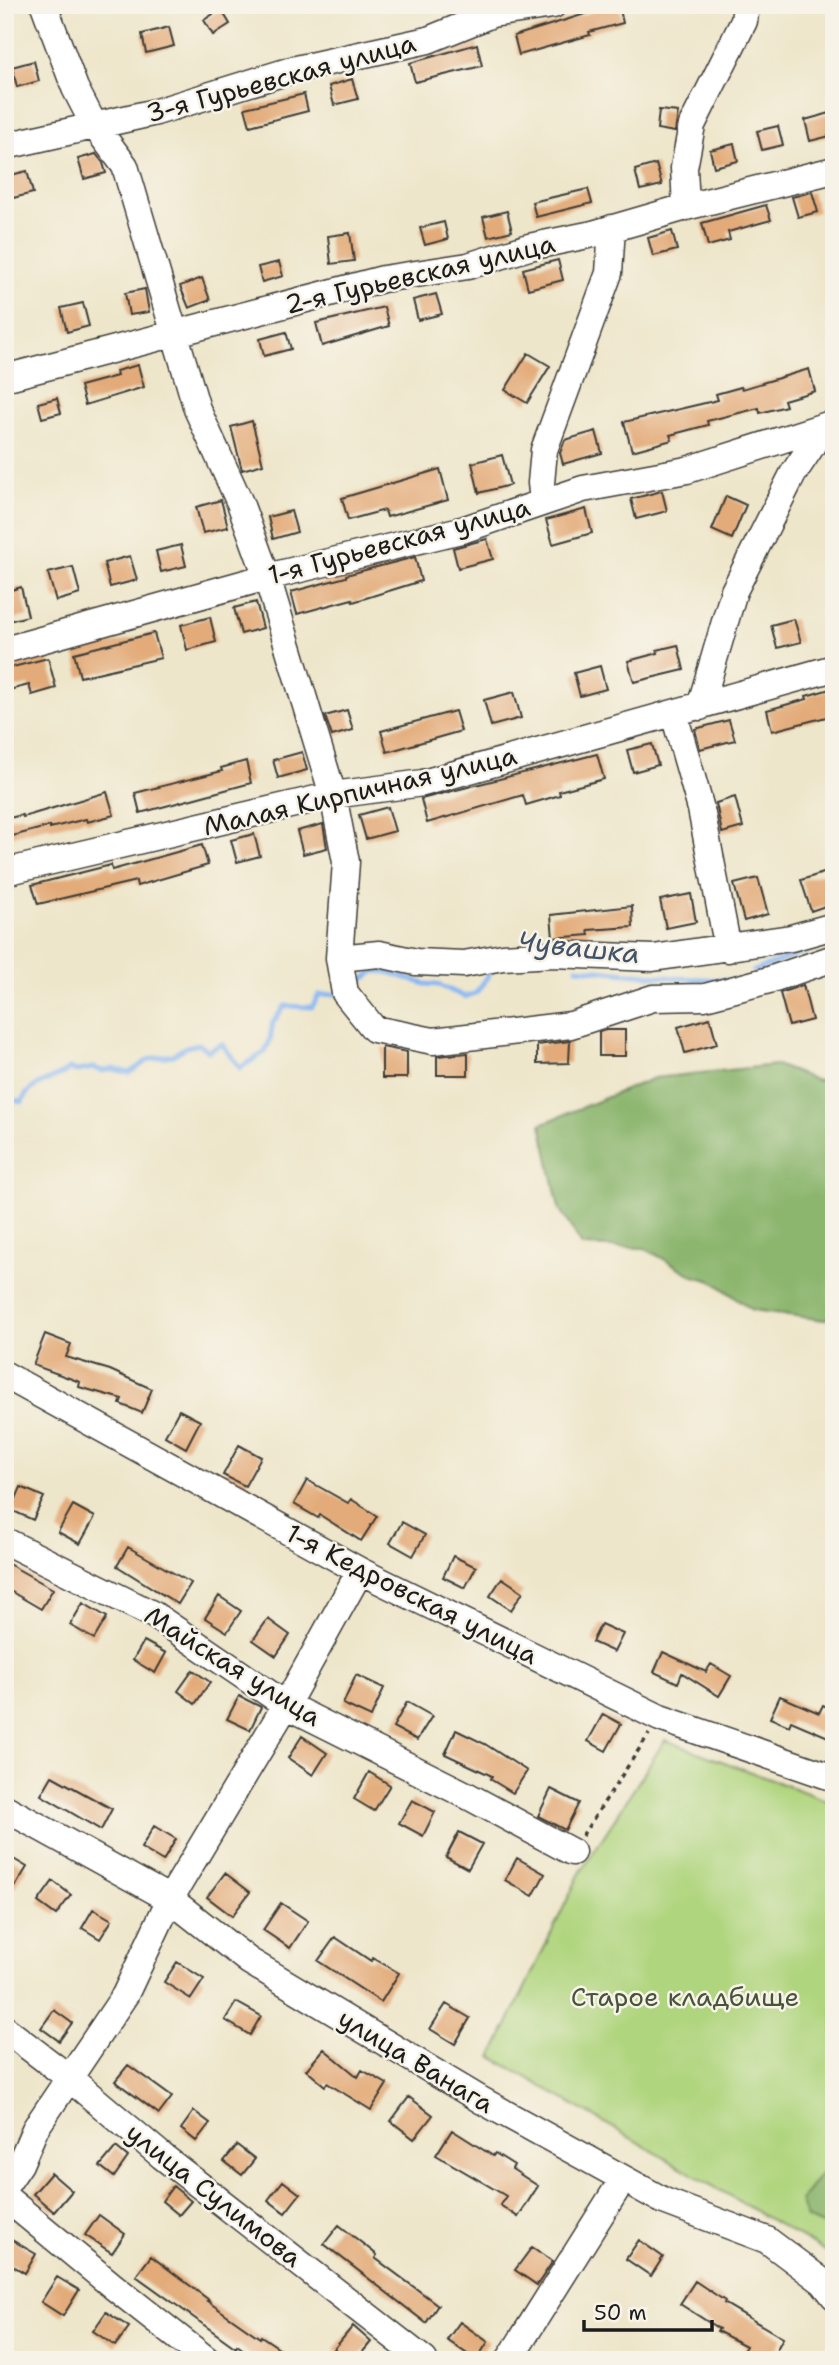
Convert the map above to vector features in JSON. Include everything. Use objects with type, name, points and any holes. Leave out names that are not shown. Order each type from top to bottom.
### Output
[{"type":"street","points":[[44,5],[75,88],[94,125],[125,166],[197,409],[240,503],[267,577],[333,795],[346,862],[338,958],[345,993],[374,1029],[433,1041],[571,1025],[653,998],[705,997],[752,962],[791,938],[834,926]]},
{"type":"street","name":"3-я Гурьевская улица","points":[[5,146],[156,112],[292,70],[428,40],[491,10],[554,5]]},
{"type":"street","points":[[686,207],[684,168],[692,125],[744,21],[746,5]]},
{"type":"street","name":"2-я Гурьевская улица","points":[[5,375],[12,376],[383,279],[468,266],[529,247],[612,229],[686,207],[834,170]]},
{"type":"street","points":[[543,502],[541,483],[544,450],[609,273],[612,229]]},
{"type":"street","points":[[700,707],[734,591],[793,474],[829,424]]},
{"type":"street","name":"1-я Гурьевская улица","points":[[5,650],[267,577],[465,529],[583,489],[687,470],[829,424]]},
{"type":"street","name":"Малая Кирпичная улица","points":[[5,872],[333,795],[422,783],[834,668]]},
{"type":"street","points":[[674,714],[701,809],[752,962]]},
{"type":"street","points":[[338,958],[379,954],[416,962],[464,964],[503,957],[553,954],[752,962],[834,958]]},
{"type":"street","name":"1-я Кедровская улица","points":[[5,1375],[360,1571],[660,1718],[834,1778]]},
{"type":"street","name":"Майская улица","points":[[5,1541],[154,1615],[286,1705],[468,1796],[572,1852]]},
{"type":"street","points":[[5,2186],[20,2164],[35,2129],[125,1995],[170,1899],[286,1705],[360,1571]]},
{"type":"street","name":"улица Ванага","points":[[5,1808],[170,1899],[249,1961],[481,2100],[664,2202],[767,2240],[823,2282],[834,2297]]},
{"type":"street","name":"улица Сулимова","points":[[5,2029],[68,2077],[162,2157],[424,2360]]},
{"type":"street","points":[[509,2360],[623,2179]]},
{"type":"street","points":[[5,2197],[207,2360]]},
{"type":"path","points":[[572,1852],[660,1718]]},
{"type":"green space","points":[[776,1065],[818,1081],[834,1075],[834,1315],[824,1320],[753,1310],[712,1281],[694,1276],[644,1248],[582,1246],[559,1208],[541,1124],[654,1078]]},
{"type":"green space","name":"Старое кладбище","points":[[665,1740],[834,1803],[834,2257],[492,2057],[579,1875]]},
{"type":"green space","points":[[834,2170],[834,2230],[807,2218],[800,2201],[821,2173]]},
{"type":"building","points":[[619,5],[623,23],[519,55],[514,36]]},
{"type":"building","points":[[221,9],[230,24],[213,35],[204,20]]},
{"type":"building","points":[[169,27],[174,46],[146,53],[142,34]]},
{"type":"building","points":[[477,44],[482,66],[415,82],[410,63]]},
{"type":"building","points":[[34,61],[39,81],[17,87],[12,67]]},
{"type":"building","points":[[352,79],[358,99],[334,105],[329,86]]},
{"type":"building","points":[[304,94],[308,111],[250,126],[245,108]]},
{"type":"building","points":[[659,110],[678,112],[675,132],[657,129]]},
{"type":"building","points":[[830,113],[834,135],[810,141],[805,120]]},
{"type":"building","points":[[778,126],[783,145],[762,150],[757,131]]},
{"type":"building","points":[[734,144],[738,161],[714,167],[710,150]]},
{"type":"building","points":[[96,154],[106,173],[84,179],[78,159]]},
{"type":"building","points":[[656,164],[662,185],[640,190],[635,170]]},
{"type":"building","points":[[27,171],[33,193],[13,198],[7,176]]},
{"type":"building","points":[[588,189],[592,203],[536,217],[532,202]]},
{"type":"building","points":[[812,192],[818,212],[798,217],[792,197]]},
{"type":"building","points":[[766,205],[771,220],[728,232],[730,240],[708,246],[702,223]]},
{"type":"building","points":[[507,211],[512,231],[488,237],[483,217]]},
{"type":"building","points":[[444,222],[448,239],[425,245],[420,228]]},
{"type":"building","points":[[672,231],[677,250],[653,256],[648,238]]},
{"type":"building","points":[[350,233],[354,261],[331,264],[328,236]]},
{"type":"building","points":[[558,260],[563,280],[528,289],[523,269]]},
{"type":"building","points":[[279,262],[283,276],[262,282],[258,267]]},
{"type":"building","points":[[202,278],[210,300],[189,308],[180,286]]},
{"type":"building","points":[[145,289],[149,312],[129,315],[125,293]]},
{"type":"building","points":[[436,294],[442,314],[418,320],[413,300]]},
{"type":"building","points":[[83,303],[89,326],[67,332],[61,308]]},
{"type":"building","points":[[384,307],[389,326],[322,346],[316,323]]},
{"type":"building","points":[[286,332],[291,349],[264,356],[260,339]]},
{"type":"building","points":[[528,353],[550,366],[527,403],[505,390]]},
{"type":"building","points":[[138,365],[144,387],[85,405],[80,386],[117,376],[116,371]]},
{"type":"building","points":[[809,369],[815,391],[784,400],[786,406],[760,413],[759,408],[707,421],[708,425],[670,435],[672,440],[632,451],[624,422],[718,400],[716,394]]},
{"type":"building","points":[[57,398],[61,413],[42,418],[38,403]]},
{"type":"building","points":[[252,421],[263,464],[242,470],[231,427]]},
{"type":"building","points":[[596,431],[602,453],[563,464],[560,453],[565,440]]},
{"type":"building","points":[[502,455],[510,485],[479,493],[472,463]]},
{"type":"building","points":[[440,469],[448,500],[387,517],[385,510],[348,520],[342,498]]},
{"type":"building","points":[[662,491],[667,511],[636,519],[631,499]]},
{"type":"building","points":[[726,496],[746,505],[732,539],[712,530]]},
{"type":"building","points":[[221,500],[228,527],[203,533],[196,507]]},
{"type":"building","points":[[586,509],[592,533],[553,544],[546,520]]},
{"type":"building","points":[[291,511],[297,532],[273,539],[268,517]]},
{"type":"building","points":[[487,539],[493,559],[458,568],[453,548]]},
{"type":"building","points":[[181,545],[186,566],[161,572],[156,551]]},
{"type":"building","points":[[130,556],[137,580],[110,587],[104,563]]},
{"type":"building","points":[[415,557],[421,581],[353,602],[352,599],[297,614],[291,592]]},
{"type":"building","points":[[73,567],[80,594],[56,601],[48,573]]},
{"type":"building","points":[[21,587],[28,616],[5,622],[5,592]]},
{"type":"building","points":[[256,602],[263,628],[241,634],[234,608]]},
{"type":"building","points":[[210,617],[216,642],[187,650],[181,625]]},
{"type":"building","points":[[794,619],[801,642],[777,648],[771,625]]},
{"type":"building","points":[[154,633],[161,658],[80,677],[74,653]]},
{"type":"building","points":[[678,645],[684,670],[634,682],[628,661]]},
{"type":"building","points":[[48,658],[56,688],[32,695],[29,685],[5,691],[5,669]]},
{"type":"building","points":[[600,666],[606,689],[580,696],[574,673]]},
{"type":"building","points":[[830,689],[834,715],[772,731],[767,710],[807,699],[806,696]]},
{"type":"building","points":[[514,692],[521,718],[491,726],[484,700]]},
{"type":"building","points":[[347,710],[353,730],[332,736],[325,716]]},
{"type":"building","points":[[455,711],[461,731],[387,752],[381,731]]},
{"type":"building","points":[[729,720],[735,740],[700,749],[695,729]]},
{"type":"building","points":[[652,744],[658,765],[633,772],[627,750]]},
{"type":"building","points":[[302,752],[307,770],[278,778],[273,760]]},
{"type":"building","points":[[597,754],[604,779],[559,791],[560,795],[526,805],[523,795],[427,823],[421,799]]},
{"type":"building","points":[[246,761],[251,783],[140,813],[135,793],[222,771],[221,768]]},
{"type":"building","points":[[107,792],[114,815],[87,822],[86,819],[50,826],[5,838],[5,819],[23,817]]},
{"type":"building","points":[[735,797],[743,827],[722,833],[716,803]]},
{"type":"building","points":[[388,807],[395,831],[366,839],[359,815]]},
{"type":"building","points":[[323,824],[327,848],[303,854],[297,831]]},
{"type":"building","points":[[254,834],[260,856],[237,862],[231,840]]},
{"type":"building","points":[[202,845],[208,865],[137,886],[136,881],[38,904],[32,885],[111,865],[112,870]]},
{"type":"building","points":[[830,871],[834,883],[834,903],[811,911],[801,880]]},
{"type":"building","points":[[758,878],[768,914],[744,921],[734,884]]},
{"type":"building","points":[[691,894],[696,922],[666,928],[660,900]]},
{"type":"building","points":[[632,906],[633,927],[588,930],[589,935],[553,938],[551,915]]},
{"type":"building","points":[[803,985],[812,1020],[789,1026],[780,993]]},
{"type":"building","points":[[710,1018],[717,1044],[685,1053],[678,1027]]},
{"type":"building","points":[[625,1030],[625,1056],[599,1056],[599,1032]]},
{"type":"building","points":[[570,1041],[569,1063],[537,1064],[537,1045]]},
{"type":"building","points":[[382,1047],[407,1052],[407,1078],[382,1078]]},
{"type":"building","points":[[468,1053],[468,1075],[437,1075],[437,1056]]},
{"type":"building","points":[[45,1334],[71,1344],[66,1357],[110,1370],[152,1389],[142,1413],[120,1404],[122,1399],[79,1387],[80,1382],[33,1365]]},
{"type":"building","points":[[179,1410],[200,1421],[186,1448],[165,1436]]},
{"type":"building","points":[[239,1445],[261,1457],[245,1486],[223,1475]]},
{"type":"building","points":[[307,1480],[348,1503],[351,1499],[377,1516],[361,1541],[320,1515],[318,1518],[294,1504]]},
{"type":"building","points":[[21,1487],[44,1497],[33,1520],[11,1510]]},
{"type":"building","points":[[73,1505],[95,1517],[80,1544],[58,1532]]},
{"type":"building","points":[[402,1522],[425,1535],[413,1556],[390,1543]]},
{"type":"building","points":[[128,1547],[191,1583],[178,1604],[117,1566]]},
{"type":"building","points":[[453,1556],[476,1567],[465,1588],[443,1577]]},
{"type":"building","points":[[5,1562],[53,1589],[41,1609],[5,1588]]},
{"type":"building","points":[[502,1578],[523,1592],[511,1610],[490,1596]]},
{"type":"building","points":[[219,1596],[241,1611],[227,1632],[205,1618]]},
{"type":"building","points":[[83,1603],[107,1617],[94,1639],[70,1625]]},
{"type":"building","points":[[268,1619],[290,1635],[276,1656],[253,1640]]},
{"type":"building","points":[[601,1624],[623,1634],[614,1652],[592,1642]]},
{"type":"building","points":[[144,1641],[166,1653],[155,1673],[133,1660]]},
{"type":"building","points":[[663,1652],[706,1672],[711,1664],[731,1676],[719,1696],[682,1673],[678,1683],[654,1672]]},
{"type":"building","points":[[193,1670],[210,1682],[195,1704],[178,1691]]},
{"type":"building","points":[[356,1675],[384,1688],[371,1717],[343,1704]]},
{"type":"building","points":[[239,1696],[261,1707],[250,1730],[227,1719]]},
{"type":"building","points":[[780,1696],[819,1713],[823,1705],[834,1710],[834,1725],[828,1737],[791,1721],[789,1726],[770,1718]]},
{"type":"building","points":[[407,1702],[432,1716],[417,1740],[393,1727]]},
{"type":"building","points":[[603,1714],[621,1724],[606,1751],[588,1741]]},
{"type":"building","points":[[456,1730],[485,1744],[527,1771],[513,1793],[490,1779],[492,1776],[445,1754]]},
{"type":"building","points":[[302,1736],[327,1753],[313,1775],[288,1758]]},
{"type":"building","points":[[369,1772],[390,1785],[374,1811],[354,1799]]},
{"type":"building","points":[[52,1776],[112,1809],[101,1830],[41,1795]]},
{"type":"building","points":[[551,1789],[579,1803],[565,1830],[538,1816]]},
{"type":"building","points":[[412,1800],[435,1812],[423,1836],[399,1823]]},
{"type":"building","points":[[154,1826],[176,1839],[163,1861],[141,1848]]},
{"type":"building","points":[[459,1832],[482,1844],[468,1869],[446,1857]]},
{"type":"building","points":[[5,1854],[27,1867],[15,1887],[5,1881]]},
{"type":"building","points":[[517,1858],[545,1874],[533,1896],[505,1880]]},
{"type":"building","points":[[225,1873],[250,1892],[232,1916],[207,1897]]},
{"type":"building","points":[[53,1881],[71,1895],[56,1915],[38,1902]]},
{"type":"building","points":[[281,1903],[308,1921],[290,1948],[263,1930]]},
{"type":"building","points":[[93,1909],[112,1920],[100,1939],[82,1928]]},
{"type":"building","points":[[335,1937],[371,1961],[373,1958],[399,1973],[381,2002],[318,1961]]},
{"type":"building","points":[[177,1962],[204,1979],[191,1999],[164,1982]]},
{"type":"building","points":[[236,2002],[261,2016],[250,2035],[225,2020]]},
{"type":"building","points":[[446,2004],[470,2018],[455,2044],[430,2029]]},
{"type":"building","points":[[54,2010],[72,2023],[59,2041],[41,2028]]},
{"type":"building","points":[[324,2049],[358,2077],[362,2070],[387,2084],[371,2110],[327,2083],[325,2086],[306,2070]]},
{"type":"building","points":[[128,2065],[172,2097],[159,2114],[115,2081]]},
{"type":"building","points":[[409,2097],[433,2115],[414,2139],[391,2121]]},
{"type":"building","points":[[194,2111],[210,2123],[196,2141],[181,2129]]},
{"type":"building","points":[[452,2130],[493,2156],[495,2153],[514,2165],[512,2169],[538,2186],[518,2217],[500,2205],[506,2196],[436,2155]]},
{"type":"building","points":[[237,2145],[255,2159],[242,2175],[224,2161]]},
{"type":"building","points":[[116,2147],[128,2157],[114,2177],[100,2166]]},
{"type":"building","points":[[51,2173],[72,2191],[54,2212],[33,2194]]},
{"type":"building","points":[[283,2181],[300,2194],[285,2213],[268,2200]]},
{"type":"building","points":[[173,2186],[191,2201],[179,2215],[162,2201]]},
{"type":"building","points":[[99,2215],[125,2234],[112,2253],[85,2235]]},
{"type":"building","points":[[339,2225],[377,2255],[375,2258],[438,2305],[426,2323],[324,2244]]},
{"type":"building","points":[[5,2236],[36,2254],[25,2273],[5,2261]]},
{"type":"building","points":[[639,2240],[663,2257],[651,2276],[626,2259]]},
{"type":"building","points":[[532,2247],[553,2261],[537,2285],[515,2270]]},
{"type":"building","points":[[151,2256],[209,2300],[207,2301],[282,2350],[276,2360],[258,2360],[237,2345],[236,2348],[136,2276]]},
{"type":"building","points":[[57,2277],[79,2290],[63,2316],[41,2302]]},
{"type":"building","points":[[695,2281],[725,2301],[724,2303],[783,2338],[771,2360],[754,2360],[742,2353],[746,2346],[717,2331],[719,2329],[680,2304]]},
{"type":"building","points":[[106,2312],[129,2327],[115,2346],[93,2331]]},
{"type":"building","points":[[460,2322],[488,2342],[476,2360],[447,2340]]},
{"type":"building","points":[[353,2326],[371,2342],[356,2360],[347,2360],[334,2349]]},
{"type":"waterway","name":"Чувашка","points":[[754,971],[834,939]]},
{"type":"waterway","name":"Чувашка","points":[[577,968],[725,980]]},
{"type":"waterway","name":"Чувашка","points":[[351,988],[375,971],[388,972],[425,984],[439,985],[465,997],[476,993],[493,969]]},
{"type":"waterway","name":"Чувашка","points":[[5,1090],[10,1099],[22,1102],[30,1090],[69,1069],[114,1069],[129,1073],[150,1059],[173,1055],[186,1047],[199,1044],[208,1051],[222,1044],[240,1068],[265,1052],[273,1022],[285,1006],[312,1007],[319,995],[336,994]]}]
